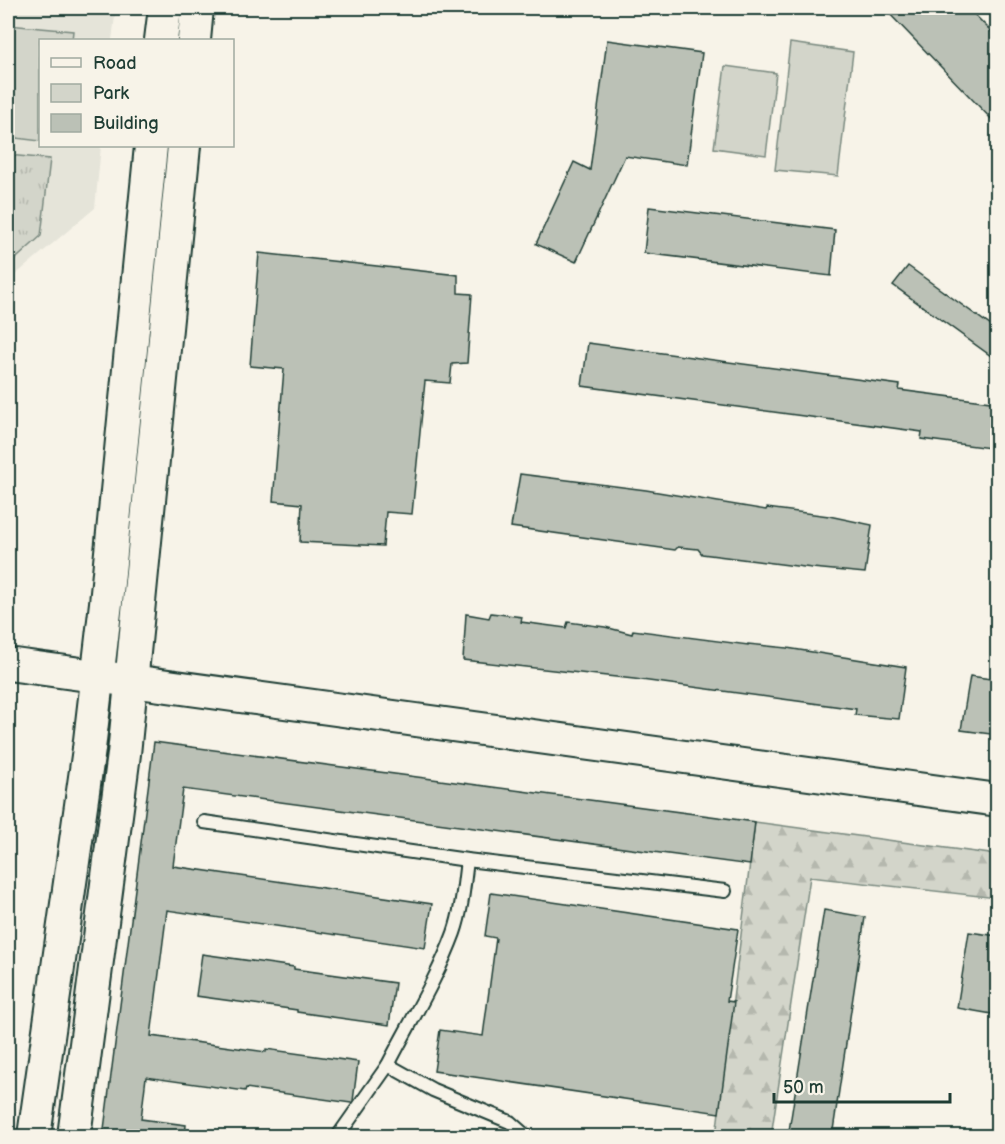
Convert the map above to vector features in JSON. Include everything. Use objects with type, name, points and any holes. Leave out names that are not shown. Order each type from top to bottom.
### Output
[{"type":"street","points":[[161,39],[165,8]]},
{"type":"street","points":[[194,39],[197,8]]},
{"type":"street","points":[[34,1137],[89,749],[151,147]]},
{"type":"street","points":[[74,1137],[124,754],[184,147]]},
{"type":"street","points":[[8,664],[998,800]]},
{"type":"lane","points":[[204,822],[467,860],[725,891]]},
{"type":"lane","points":[[338,1137],[388,1065],[433,980],[454,932],[467,860]]},
{"type":"lane","points":[[388,1065],[433,1090],[510,1122],[526,1137]]},
{"type":"shaded area","points":[[8,8],[116,8],[112,39],[39,39],[39,147],[101,147],[95,208],[8,281]]},
{"type":"green space","points":[[8,25],[73,31],[72,39],[39,39],[39,141],[8,137]]},
{"type":"green space","points":[[790,43],[853,52],[838,176],[775,170]]},
{"type":"green space","points":[[725,66],[776,73],[766,155],[714,148]]},
{"type":"green space","points":[[8,155],[50,159],[41,236],[8,266]]},
{"type":"green space","points":[[755,822],[997,855],[997,898],[810,877],[771,1136],[716,1136]]},
{"type":"building","points":[[884,8],[968,8],[998,38],[998,126]]},
{"type":"building","points":[[607,40],[702,53],[687,165],[625,156],[576,262],[536,244],[574,162],[590,170]]},
{"type":"building","points":[[649,207],[835,230],[831,276],[644,253]]},
{"type":"building","points":[[259,253],[458,275],[458,293],[472,294],[467,363],[452,364],[450,383],[425,381],[412,514],[386,512],[383,546],[300,542],[302,504],[273,501],[284,369],[250,366]]},
{"type":"building","points":[[908,266],[998,331],[998,361],[893,285]]},
{"type":"building","points":[[588,343],[900,385],[899,390],[998,403],[998,449],[921,439],[922,432],[582,386]]},
{"type":"building","points":[[520,474],[646,490],[766,510],[767,508],[829,516],[872,525],[865,573],[702,554],[698,549],[678,547],[675,550],[511,527]]},
{"type":"building","points":[[491,613],[522,617],[521,622],[566,628],[568,622],[605,627],[632,634],[633,630],[787,648],[906,667],[899,719],[855,715],[856,709],[634,679],[463,660],[466,614],[489,618]]},
{"type":"building","points":[[970,676],[998,680],[998,735],[961,730]]},
{"type":"building","points":[[154,742],[755,822],[750,865],[183,789],[173,866],[432,904],[425,948],[167,910],[151,1036],[358,1062],[353,1101],[351,1103],[246,1088],[245,1091],[146,1077],[141,1119],[186,1125],[185,1137],[103,1137]]},
{"type":"building","points":[[491,893],[738,929],[727,1001],[734,1002],[719,1113],[434,1071],[440,1030],[483,1036],[496,938],[485,936]]},
{"type":"building","points":[[824,910],[865,917],[832,1137],[788,1137]]},
{"type":"building","points":[[969,932],[998,936],[998,1015],[957,1008]]},
{"type":"building","points":[[202,954],[395,983],[389,1025],[196,996]]}]
